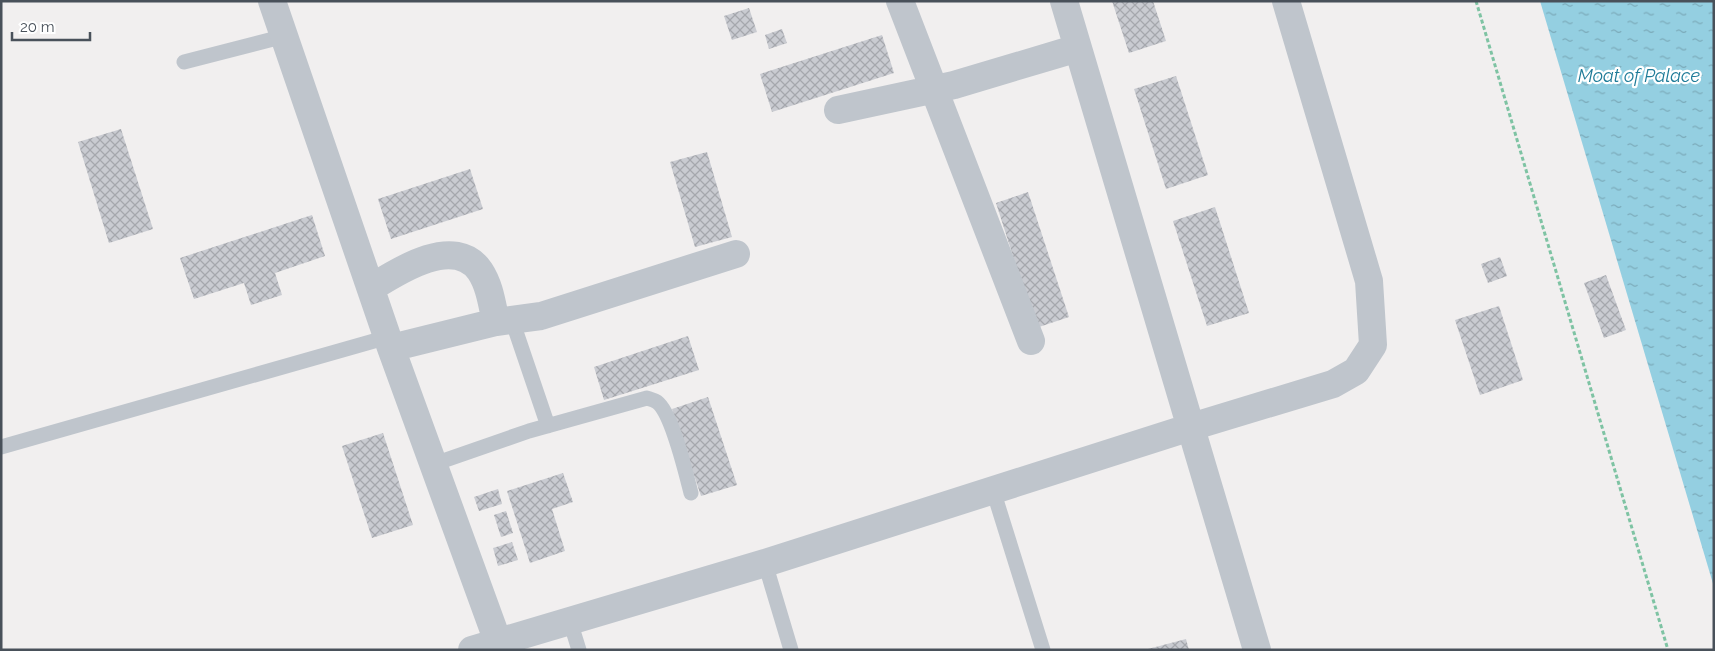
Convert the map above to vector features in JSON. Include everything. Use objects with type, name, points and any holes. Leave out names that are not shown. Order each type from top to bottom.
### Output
[{"type":"street","points":[[272,1],[390,342],[498,642]]},
{"type":"street","points":[[900,1],[1031,341]]},
{"type":"street","points":[[1064,1],[1257,650]]},
{"type":"street","points":[[472,650],[765,563],[1191,427],[1333,384],[1356,371],[1373,345],[1372,297],[1366,265],[1286,1]]},
{"type":"street","points":[[838,110],[933,89],[1078,48]]},
{"type":"street","points":[[390,342],[541,316],[736,254]]},
{"type":"street","points":[[371,288],[412,263],[450,255],[465,257],[480,271],[504,321]]},
{"type":"lane","points":[[184,62],[284,36]]},
{"type":"lane","points":[[504,321],[548,426]]},
{"type":"lane","points":[[1,447],[390,342]]},
{"type":"lane","points":[[434,464],[548,426],[647,398],[658,403],[665,411],[691,493]]},
{"type":"lane","points":[[993,490],[1043,650]]},
{"type":"lane","points":[[765,563],[791,650]]},
{"type":"lane","points":[[570,621],[579,650]]},
{"type":"path","points":[[1476,1],[1668,650]]},
{"type":"water","name":"Moat of Palace","points":[[1540,1],[1714,1],[1714,587]]},
{"type":"building","points":[[1112,1],[1153,1],[1166,41],[1129,53]]},
{"type":"building","points":[[749,8],[757,32],[732,40],[724,16]]},
{"type":"building","points":[[782,29],[787,43],[769,49],[765,35]]},
{"type":"building","points":[[882,35],[894,73],[772,112],[760,74]]},
{"type":"building","points":[[1176,76],[1208,175],[1166,189],[1134,89]]},
{"type":"building","points":[[121,129],[153,229],[109,243],[78,142]]},
{"type":"building","points":[[707,152],[732,237],[695,247],[670,162]]},
{"type":"building","points":[[470,169],[483,209],[391,239],[378,199]]},
{"type":"building","points":[[1028,192],[1069,317],[1036,328],[996,203]]},
{"type":"building","points":[[1215,207],[1249,313],[1207,326],[1173,221]]},
{"type":"building","points":[[312,215],[325,256],[275,273],[282,295],[251,305],[244,283],[194,299],[180,258]]},
{"type":"building","points":[[1500,257],[1507,276],[1488,283],[1481,264]]},
{"type":"building","points":[[1606,275],[1626,330],[1604,338],[1584,283]]},
{"type":"building","points":[[1499,306],[1523,380],[1480,395],[1455,320]]},
{"type":"building","points":[[688,336],[699,370],[604,400],[594,367]]},
{"type":"building","points":[[708,397],[737,485],[701,496],[672,409]]},
{"type":"building","points":[[383,433],[413,525],[372,538],[342,446]]},
{"type":"building","points":[[563,473],[573,502],[552,509],[565,551],[530,563],[507,491]]},
{"type":"building","points":[[498,489],[502,504],[479,511],[474,497]]},
{"type":"building","points":[[506,511],[513,533],[501,537],[494,515]]},
{"type":"building","points":[[512,542],[518,560],[498,566],[493,548]]},
{"type":"building","points":[[1186,639],[1189,650],[1148,649]]}]
